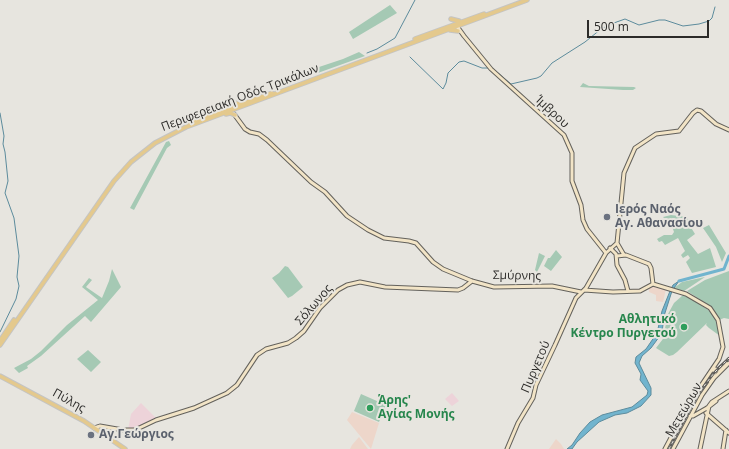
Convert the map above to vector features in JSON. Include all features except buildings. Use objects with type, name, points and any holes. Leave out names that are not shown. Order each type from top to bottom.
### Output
[{"type":"main road","name":"Περιφερειακή Οδός Τρικάλων","points":[[0,341],[100,196],[125,164],[150,144],[170,132],[447,30],[462,21],[520,0]]},
{"type":"main road","name":"Περιφερειακή Οδός Τρικάλων","points":[[0,345],[102,197],[126,166],[145,150],[170,134],[223,114],[244,103],[527,0]]},
{"type":"main road","points":[[451,19],[462,21]]},
{"type":"main road","points":[[447,30],[458,31]]},
{"type":"main road","points":[[231,101],[236,104],[244,103]]},
{"type":"main road","points":[[223,114],[230,113],[236,116]]},
{"type":"main road","name":"Πύλης","points":[[0,376],[84,421],[125,449]]},
{"type":"street","points":[[455,25],[458,31],[464,36]]},
{"type":"street","points":[[455,25],[464,36]]},
{"type":"street","name":"Ίμβρου","points":[[464,36],[491,69],[564,135],[572,154],[572,184],[580,202],[582,218],[587,229],[606,253]]},
{"type":"street","points":[[233,108],[236,116]]},
{"type":"street","points":[[624,255],[617,243],[624,173],[635,148],[656,134],[679,131],[692,113],[697,110],[701,110],[716,124],[729,130]]},
{"type":"street","name":"Σμύρνης","points":[[236,116],[247,131],[260,135],[274,146],[311,182],[324,191],[344,214],[368,230],[384,238],[415,242],[437,266],[453,274],[472,281],[497,287],[550,286],[583,291],[610,292],[641,290],[653,284]]},
{"type":"street","name":"Πυργετού","points":[[507,449],[518,423],[533,398],[536,384],[555,345],[572,304],[583,291],[606,253],[617,243]]},
{"type":"street","points":[[610,248],[617,256],[618,265],[628,291]]},
{"type":"street","points":[[617,256],[624,255],[649,264],[653,284],[688,294],[712,310],[717,318],[723,352],[690,402],[665,449]]},
{"type":"street","name":"Σόλωνος","points":[[94,428],[100,426],[131,431],[139,429],[161,417],[199,404],[231,389],[237,385],[257,355],[266,349],[288,343],[297,338],[320,308],[344,286],[360,282],[388,287],[456,290],[463,288],[472,281]]},
{"type":"street","points":[[713,369],[718,370],[729,362]]},
{"type":"street","name":"Μετεώρων","points":[[673,449],[707,387],[729,362]]},
{"type":"street","points":[[707,387],[716,372],[713,369]]},
{"type":"street","points":[[690,416],[692,417],[708,408],[718,398],[729,391]]},
{"type":"street","points":[[700,449],[708,408]]},
{"type":"street","points":[[703,411],[727,431],[723,449]]},
{"type":"shaded area","points":[[652,286],[666,289],[663,302],[656,301],[656,295],[649,292],[649,288]]},
{"type":"shaded area","points":[[452,393],[459,401],[452,406],[445,399]]},
{"type":"shaded area","points":[[141,403],[156,418],[136,429],[128,430],[131,414]]},
{"type":"shaded area","points":[[352,412],[379,423],[371,449],[347,420]]},
{"type":"shaded area","points":[[359,437],[368,449],[350,449],[352,445]]},
{"type":"shaded area","points":[[556,439],[561,444],[564,449],[549,449]]},
{"type":"green space","points":[[390,5],[397,13],[353,39],[349,32]]},
{"type":"green space","points":[[359,52],[365,56],[315,74],[319,67]]},
{"type":"green space","points":[[583,83],[589,86],[636,88],[633,90],[623,90],[580,87]]},
{"type":"green space","points":[[169,141],[171,145],[167,148],[134,210],[130,208],[166,142]]},
{"type":"green space","points":[[671,215],[687,217],[695,234],[687,240],[698,254],[710,248],[716,267],[692,273],[686,262],[690,258],[688,255],[683,258],[681,255],[685,251],[678,238],[665,245],[662,241],[659,242],[657,239],[664,235],[672,235],[674,232],[672,226],[663,217]]},
{"type":"green space","points":[[709,225],[726,253],[722,262],[716,247],[703,228]]},
{"type":"green space","points":[[556,250],[562,257],[551,271],[544,266],[548,258],[550,258]]},
{"type":"green space","points":[[539,253],[545,256],[537,272],[535,270]]},
{"type":"green space","points":[[285,266],[288,267],[303,287],[288,298],[272,278]]},
{"type":"green space","points":[[112,269],[121,287],[91,322],[85,316],[41,356],[27,366],[28,368],[19,373],[14,368],[31,359],[41,351],[67,325],[98,300],[82,287],[89,278],[92,280],[86,287],[102,298]]},
{"type":"green space","points":[[729,271],[729,319],[724,318],[719,320],[710,306],[687,291],[705,280]]},
{"type":"green space","points":[[705,277],[684,291],[674,288],[682,282]]},
{"type":"green space","name":"Αθλητικό Κέντρο Πυργετού","points":[[683,295],[711,312],[715,318],[720,336],[706,325],[707,323],[677,352],[669,356],[656,348],[666,335],[664,333],[668,314],[674,303]]},
{"type":"green space","points":[[88,350],[101,362],[91,372],[77,359]]},
{"type":"green space","name":"Άρης' Αγίας Μονής","points":[[361,394],[386,405],[379,422],[354,411]]},
{"type":"water","points":[[679,281],[672,291],[664,316],[662,333],[651,348],[642,356],[639,363],[651,388],[651,395],[641,406],[627,413],[615,415],[599,422],[577,442],[572,449],[567,449],[572,445],[590,422],[602,415],[632,407],[647,395],[648,391],[640,380],[641,374],[635,363],[636,357],[646,349],[657,333],[662,311],[670,291],[673,285]]},
{"type":"waterway","points":[[367,53],[395,38],[415,0]]},
{"type":"waterway","points":[[492,68],[511,84],[537,78],[541,76],[552,63],[585,42],[601,29],[611,24],[625,19],[639,25],[659,20],[665,20],[683,26],[699,24],[709,21],[712,18],[715,7]]},
{"type":"waterway","points":[[410,57],[443,89],[448,73],[459,62],[464,61],[482,68],[488,68]]},
{"type":"waterway","points":[[0,113],[4,136],[3,144],[8,181],[5,193],[14,218],[19,256],[17,277],[19,286],[16,299],[0,332]]},
{"type":"waterway","points":[[679,281],[724,269],[729,256]]},
{"type":"railway","points":[[669,449],[698,394],[714,373],[729,358]]},
{"type":"place","name":"Ιερός Ναός Αγ. Αθανασίου","points":[[607,217]]},
{"type":"place","name":"Αθλητικό Κέντρο Πυργετού","points":[[684,327]]},
{"type":"place","name":"Άρης' Αγίας Μονής","points":[[370,408]]},
{"type":"place","name":"Αγ.Γεώργιος","points":[[91,435]]}]
